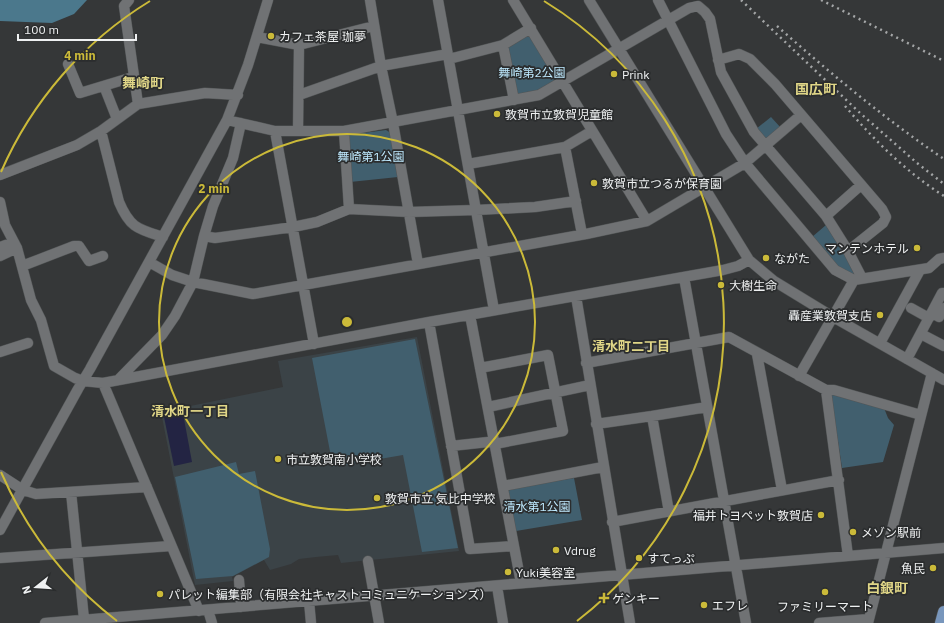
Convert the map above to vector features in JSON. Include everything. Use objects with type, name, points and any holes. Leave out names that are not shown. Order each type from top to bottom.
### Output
[{"type":"main road","points":[[941,623],[944,612]]},
{"type":"street","points":[[129,0],[124,6],[138,104]]},
{"type":"street","points":[[0,530],[227,120],[238,95],[268,0]]},
{"type":"street","points":[[370,0],[418,264]]},
{"type":"street","points":[[438,0],[494,310]]},
{"type":"street","points":[[513,0],[647,221]]},
{"type":"street","points":[[589,0],[620,48],[749,260],[766,276],[774,281],[833,317],[944,380]]},
{"type":"street","points":[[658,0],[669,19],[726,134],[745,163],[835,270],[858,279],[929,268],[939,259],[944,258]]},
{"type":"street","points":[[227,120],[275,131],[344,131],[539,95],[669,19],[689,8],[698,6],[710,19],[718,60],[726,82],[754,132],[826,216],[848,251],[858,279]]},
{"type":"street","points":[[257,37],[299,45],[374,26]]},
{"type":"street","points":[[299,95],[381,66],[448,56],[503,45],[531,28]]},
{"type":"street","points":[[298,131],[299,45]]},
{"type":"street","points":[[503,45],[514,100]]},
{"type":"street","points":[[718,60],[739,54],[750,58],[882,209],[886,217],[883,223],[848,251]]},
{"type":"street","points":[[68,64],[80,93],[133,77]]},
{"type":"street","points":[[104,86],[117,120]]},
{"type":"street","points":[[0,175],[77,145],[101,131],[138,104],[205,93],[238,95]]},
{"type":"street","points":[[149,262],[172,275],[193,282],[253,294],[647,221],[745,163],[801,115]]},
{"type":"street","points":[[119,379],[162,335],[175,316],[193,282],[213,206],[233,158],[241,123]]},
{"type":"street","points":[[101,131],[119,202],[124,213],[140,230],[163,237]]},
{"type":"street","points":[[275,131],[314,344]]},
{"type":"street","points":[[344,131],[350,209]]},
{"type":"street","points":[[468,164],[565,147],[592,131]]},
{"type":"street","points":[[565,147],[582,234]]},
{"type":"street","points":[[826,216],[861,185]]},
{"type":"street","points":[[204,236],[215,238],[293,228],[317,222],[350,209],[409,212],[476,210],[535,207],[576,201]]},
{"type":"street","points":[[0,202],[5,225],[15,245],[31,300],[41,320],[54,366],[83,381],[103,383],[494,310],[724,270],[738,266],[749,260]]},
{"type":"street","points":[[0,247],[15,245]]},
{"type":"street","points":[[0,256],[15,245]]},
{"type":"street","points":[[22,266],[74,246],[79,246],[89,262],[102,256]]},
{"type":"street","points":[[880,344],[920,270]]},
{"type":"street","points":[[684,277],[746,623]]},
{"type":"street","points":[[799,376],[833,317],[858,279]]},
{"type":"street","points":[[907,358],[942,292],[944,293]]},
{"type":"street","points":[[576,296],[612,522],[630,623]]},
{"type":"street","points":[[911,308],[939,317],[944,308]]},
{"type":"street","points":[[470,315],[521,583]]},
{"type":"street","points":[[429,322],[470,549],[514,546]]},
{"type":"street","points":[[921,334],[944,346]]},
{"type":"street","points":[[586,363],[729,337],[757,354],[826,390],[834,390],[921,415]]},
{"type":"street","points":[[0,352],[28,343]]},
{"type":"street","points":[[757,354],[782,490]]},
{"type":"street","points":[[451,446],[488,442],[500,443],[562,431],[548,355],[480,368]]},
{"type":"street","points":[[819,623],[868,621],[932,373]]},
{"type":"street","points":[[103,383],[171,546],[203,610],[212,623]]},
{"type":"street","points":[[488,407],[590,385]]},
{"type":"street","points":[[826,390],[848,556]]},
{"type":"street","points":[[596,424],[707,407]]},
{"type":"street","points":[[652,416],[669,512]]},
{"type":"street","points":[[503,486],[603,467]]},
{"type":"street","points":[[0,475],[22,490],[36,494],[147,487]]},
{"type":"street","points":[[612,522],[839,480]]},
{"type":"street","points":[[71,492],[84,620]]},
{"type":"street","points":[[0,558],[171,546]]},
{"type":"street","points":[[45,623],[84,620],[105,621],[154,619],[203,610],[944,548]]},
{"type":"street","points":[[368,561],[379,623]]},
{"type":"street","points":[[239,580],[241,607]]},
{"type":"street","points":[[497,586],[503,623]]},
{"type":"street","points":[[309,601],[311,623]]},
{"type":"shaded area","points":[[0,0],[87,0],[74,14],[52,23],[0,21]]},
{"type":"shaded area","points":[[417,337],[459,551],[341,563],[338,555],[316,557],[299,559],[291,564],[270,570],[264,560],[232,577],[233,581],[195,585],[161,412],[283,387],[278,361]]},
{"type":"shaded area","points":[[182,408],[192,462],[174,466],[163,412]]},
{"type":"green space","name":"舞崎第2公園","points":[[529,33],[557,80],[538,92],[518,96],[508,46]]},
{"type":"green space","points":[[771,117],[781,128],[765,141],[756,129]]},
{"type":"green space","name":"舞崎第1公園","points":[[386,130],[391,133],[398,177],[350,182],[348,135]]},
{"type":"green space","points":[[826,225],[856,273],[853,275],[836,267],[812,237]]},
{"type":"green space","points":[[415,339],[458,548],[422,552],[403,455],[333,467],[312,358]]},
{"type":"green space","points":[[833,393],[884,408],[888,418],[894,425],[883,462],[842,468],[831,396]]},
{"type":"green space","points":[[236,462],[239,474],[255,471],[270,549],[269,557],[233,576],[196,579],[175,477]]},
{"type":"green space","name":"清水第1公園","points":[[574,478],[582,520],[516,531],[508,492],[511,488]]},
{"type":"railway","points":[[741,0],[860,113],[917,163],[944,184]]},
{"type":"railway","points":[[821,0],[944,61]]},
{"type":"railway","points":[[777,26],[858,95],[900,128],[944,159]]},
{"type":"railway","points":[[845,106],[891,155],[917,177],[944,196]]},
{"type":"place","name":"カフェ茶屋 珈夢","points":[[271,36]]},
{"type":"place","name":"Prink","points":[[614,74]]},
{"type":"place","name":"敦賀市立敦賀児童館","points":[[497,114]]},
{"type":"place","name":"敦賀市立つるが保育園","points":[[594,183]]},
{"type":"place","name":"マンテンホテル","points":[[917,248]]},
{"type":"place","name":"ながた","points":[[766,258]]},
{"type":"place","name":"大樹生命","points":[[721,285]]},
{"type":"place","name":"轟産業敦賀支店","points":[[880,315]]},
{"type":"place","name":"市立敦賀南小学校","points":[[278,459]]},
{"type":"place","name":"敦賀市立 気比中学校","points":[[377,498]]},
{"type":"place","name":"福井トヨペット敦賀店","points":[[821,515]]},
{"type":"place","name":"メゾン駅前","points":[[853,532]]},
{"type":"place","name":"Vdrug","points":[[556,550]]},
{"type":"place","name":"すてっぷ","points":[[639,558]]},
{"type":"place","name":"魚民","points":[[933,568]]},
{"type":"place","name":"Yuki美容室","points":[[508,572]]},
{"type":"place","name":"ファミリーマート","points":[[825,592]]},
{"type":"place","name":"パレット編集部（有限会社キャストコミュニケーションズ）","points":[[160,594]]},
{"type":"place","name":"ゲンキー","points":[[604,598]]},
{"type":"place","name":"エフレ","points":[[704,605]]},
{"type":"district","name":"舞崎町","points":[[143,83]]},
{"type":"district","name":"国広町","points":[[816,89]]},
{"type":"district","name":"清水町二丁目","points":[[631,346]]},
{"type":"district","name":"清水町一丁目","points":[[190,411]]},
{"type":"district","name":"白銀町","points":[[887,588]]}]
